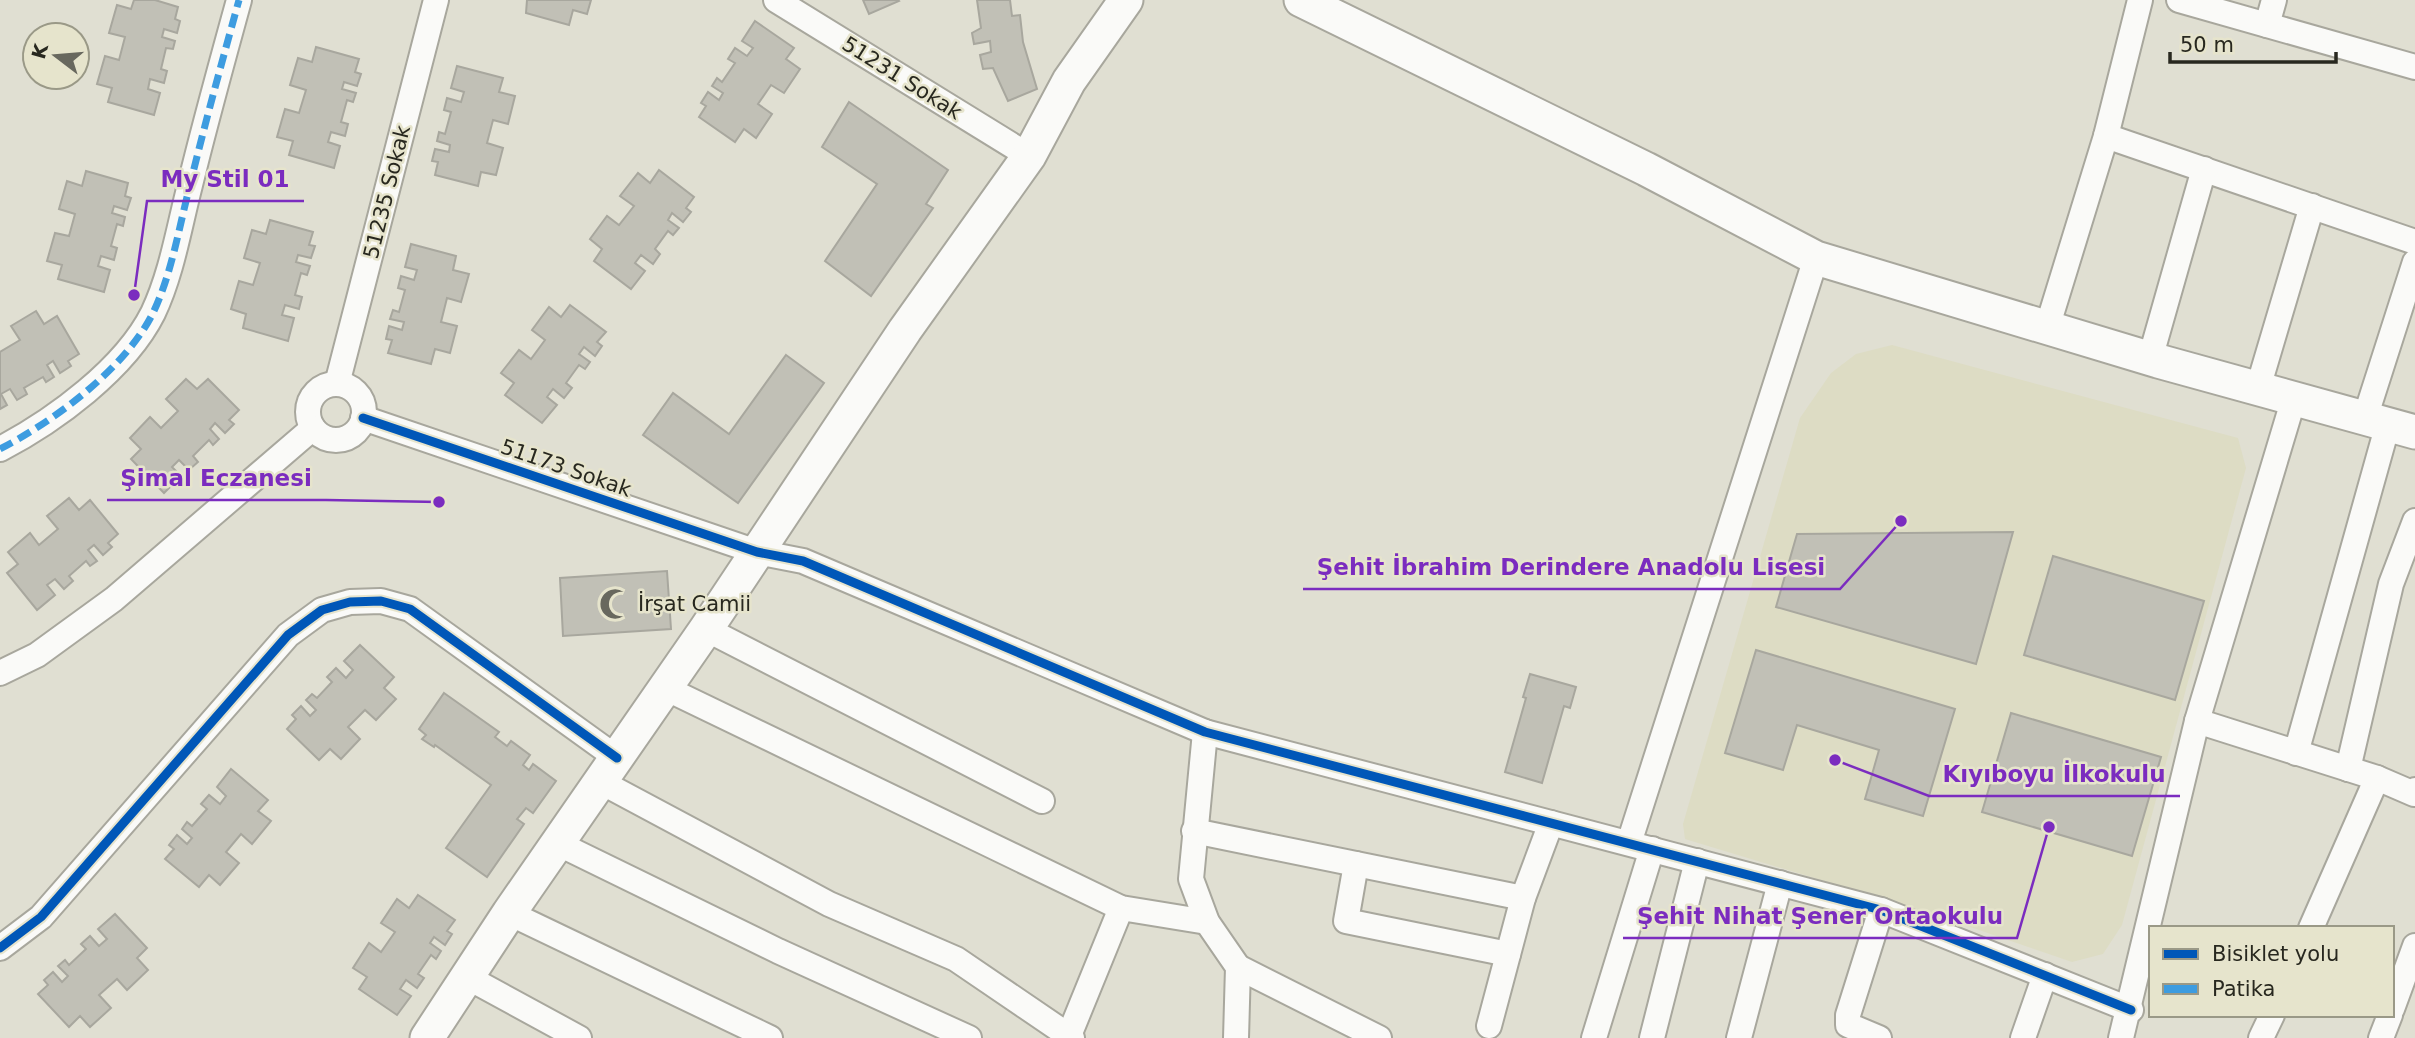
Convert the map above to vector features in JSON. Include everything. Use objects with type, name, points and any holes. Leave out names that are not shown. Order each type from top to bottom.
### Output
[{"type":"main road","points":[[427,1038],[509,914],[706,629],[905,330],[1028,156],[1069,80],[1126,0]]},
{"type":"main road","points":[[1301,0],[1646,169],[1816,258],[2150,359],[2389,424]]},
{"type":"street","points":[[0,449],[28,435],[100,378],[132,345],[153,313],[170,267],[239,0]]},
{"type":"street","name":"51235 Sokak","points":[[337,384],[436,0]]},
{"type":"street","name":"51231 Sokak","points":[[776,0],[1028,156]]},
{"type":"street","points":[[2047,328],[2106,136],[2140,0]]},
{"type":"street","points":[[2179,0],[2415,67]]},
{"type":"street","points":[[2267,25],[2274,0]]},
{"type":"street","points":[[2106,136],[2415,242]]},
{"type":"street","points":[[2150,359],[2204,169]]},
{"type":"street","points":[[2258,388],[2312,206]]},
{"type":"street","points":[[1594,1038],[1641,846],[1816,258]]},
{"type":"street","points":[[2297,753],[2389,424],[2415,262]]},
{"type":"street","points":[[337,384],[354,391],[363,408],[363,418],[360,427],[345,438],[327,438],[313,428],[308,412],[313,396],[328,386],[337,384]]},
{"type":"street","points":[[2150,926],[2197,721],[2294,398]]},
{"type":"street","name":"51173 Sokak","points":[[363,418],[757,552],[803,561],[1205,732],[1881,910],[2131,1010]]},
{"type":"street","points":[[0,673],[37,654],[114,599],[313,428]]},
{"type":"street","points":[[2348,769],[2391,584],[2415,521]]},
{"type":"street","points":[[0,948],[41,917],[288,635],[310,617],[335,605],[373,601],[410,609],[609,770],[829,904],[956,959],[1069,1037],[1121,908]]},
{"type":"street","points":[[706,629],[1042,801]]},
{"type":"street","points":[[665,688],[1121,908],[1207,922]]},
{"type":"street","points":[[2197,721],[2377,778],[2414,794],[2415,790]]},
{"type":"street","points":[[1205,732],[1191,879],[1207,922],[1238,967],[1379,1038]]},
{"type":"street","points":[[2312,926],[2377,778]]},
{"type":"street","points":[[1489,1026],[1522,898],[1552,823]]},
{"type":"street","points":[[1194,831],[1522,898]]},
{"type":"street","points":[[559,844],[778,951],[969,1038]]},
{"type":"street","points":[[1652,1038],[1697,861]]},
{"type":"street","points":[[1356,864],[1346,921],[1508,954]]},
{"type":"street","points":[[1739,1038],[1780,884]]},
{"type":"street","points":[[1879,1038],[1848,1025],[1848,1015],[1881,910]]},
{"type":"street","points":[[509,914],[770,1038]]},
{"type":"street","points":[[2122,1038],[2149,931]]},
{"type":"street","points":[[2394,1004],[2415,946]]},
{"type":"street","points":[[1236,1038],[1238,967]]},
{"type":"street","points":[[2023,1038],[2045,975]]},
{"type":"street","points":[[467,977],[579,1038]]},
{"type":"street","points":[[2261,1038],[2271,1017]]},
{"type":"street","points":[[2382,1038],[2389,1017]]},
{"type":"shaded area","points":[[1892,345],[2238,438],[2246,468],[2122,925],[2103,954],[2072,962],[1927,912],[1685,839],[1683,824],[1800,418],[1831,373],[1856,354]]},
{"type":"building","points":[[134,0],[155,0],[178,7],[175,19],[180,21],[177,33],[164,29],[162,37],[175,41],[173,49],[166,48],[161,69],[167,71],[164,83],[150,79],[148,89],[160,93],[154,115],[108,102],[112,88],[97,84],[105,56],[119,60],[125,37],[109,33],[117,5],[131,9]]},
{"type":"building","points":[[527,0],[591,0],[587,14],[573,10],[569,25],[526,13]]},
{"type":"building","points":[[863,0],[898,0],[899,1],[869,14]]},
{"type":"building","points":[[977,0],[1010,0],[1012,16],[1020,15],[1023,42],[1037,89],[1008,101],[993,68],[983,69],[980,55],[991,52],[990,41],[974,44],[972,33],[981,28]]},
{"type":"building","points":[[755,21],[794,48],[786,59],[800,69],[784,93],[771,85],[758,104],[772,114],[756,138],[744,129],[735,142],[699,117],[706,106],[701,103],[708,92],[719,100],[723,93],[712,86],[717,78],[722,82],[735,63],[728,59],[735,48],[747,56],[753,48],[742,41]]},
{"type":"building","points":[[316,47],[359,59],[355,72],[361,74],[357,86],[344,82],[342,89],[356,93],[353,102],[347,100],[341,122],[348,124],[345,136],[331,132],[328,142],[340,146],[334,168],[289,155],[293,141],[277,137],[285,109],[299,113],[306,90],[290,85],[298,58],[312,62]]},
{"type":"building","points":[[457,66],[503,78],[499,92],[515,96],[508,124],[493,120],[487,143],[503,148],[496,175],[481,172],[478,186],[435,175],[438,162],[432,161],[435,149],[449,152],[450,145],[437,141],[439,132],[445,134],[451,112],[444,110],[447,98],[461,102],[464,92],[451,88]]},
{"type":"building","points":[[849,102],[948,170],[926,204],[933,208],[871,296],[825,261],[877,184],[822,147]]},
{"type":"building","points":[[659,170],[694,197],[686,208],[691,212],[683,222],[672,213],[668,220],[679,228],[673,235],[668,231],[655,249],[660,254],[653,264],[641,255],[635,263],[645,271],[631,289],[594,261],[602,249],[590,239],[607,216],[619,225],[634,206],[620,196],[638,173],[650,183]]},
{"type":"building","points":[[86,171],[128,183],[125,196],[131,198],[127,210],[114,206],[112,213],[125,217],[123,226],[117,224],[111,246],[117,248],[114,260],[101,256],[98,266],[110,270],[104,292],[58,279],[62,265],[47,261],[55,233],[69,236],[75,214],[59,209],[67,181],[82,186]]},
{"type":"building","points":[[270,220],[313,232],[309,245],[315,246],[311,258],[298,255],[296,262],[310,266],[307,275],[301,273],[295,295],[302,297],[299,309],[285,305],[282,315],[294,318],[288,341],[243,328],[246,314],[231,309],[239,281],[253,285],[260,263],[244,258],[252,230],[266,234]]},
{"type":"building","points":[[411,244],[456,256],[453,270],[469,274],[461,302],[447,298],[441,322],[457,326],[450,353],[435,349],[431,364],[388,353],[392,340],[386,339],[389,326],[402,330],[404,322],[390,319],[393,310],[399,312],[405,290],[398,288],[401,276],[414,280],[417,270],[405,267]]},
{"type":"building","points":[[570,305],[606,332],[597,342],[602,346],[595,356],[584,347],[579,354],[590,362],[585,369],[579,365],[566,383],[572,388],[564,398],[553,389],[547,397],[557,405],[542,423],[505,395],[514,383],[501,373],[519,350],[531,359],[545,340],[532,330],[549,307],[561,317]]},
{"type":"building","points":[[36,311],[44,324],[57,316],[79,354],[68,361],[71,366],[60,373],[53,361],[47,365],[54,377],[46,382],[43,377],[24,388],[27,394],[17,400],[10,389],[1,394],[7,405],[0,409],[0,352],[20,340],[11,326]]},
{"type":"building","points":[[786,355],[824,383],[738,503],[643,435],[673,393],[729,434]]},
{"type":"building","points":[[186,379],[197,389],[208,379],[239,410],[229,420],[234,424],[225,433],[215,423],[210,429],[219,439],[213,445],[209,440],[193,456],[198,462],[189,470],[179,460],[172,467],[181,476],[164,493],[131,459],[141,449],[130,438],[150,417],[161,428],[178,411],[166,399]]},
{"type":"building","points":[[69,498],[79,510],[90,500],[118,534],[108,543],[112,547],[103,555],[94,545],[88,550],[97,561],[90,566],[86,561],[69,576],[73,581],[64,589],[55,579],[47,585],[55,595],[37,610],[7,573],[18,564],[8,552],[30,533],[39,545],[58,529],[47,516]]},
{"type":"building","points":[[2013,532],[1976,664],[1776,607],[1797,534]]},
{"type":"building","points":[[2053,556],[2204,601],[2175,700],[2024,655]]},
{"type":"building","name":"İrşat Camii","points":[[667,571],[671,629],[563,636],[560,578]]},
{"type":"building","points":[[360,645],[394,677],[384,688],[396,699],[376,720],[365,710],[348,727],[360,739],[341,759],[330,749],[319,760],[287,729],[296,719],[292,715],[301,706],[310,716],[316,710],[306,700],[312,694],[317,698],[332,682],[327,677],[336,668],[346,678],[353,670],[344,661]]},
{"type":"building","points":[[1756,650],[1955,709],[1923,816],[1865,799],[1879,750],[1797,725],[1783,770],[1725,753]]},
{"type":"building","points":[[1530,674],[1576,687],[1570,708],[1564,706],[1542,783],[1505,772]]},
{"type":"building","points":[[444,693],[499,732],[495,737],[507,746],[511,741],[530,755],[523,765],[529,770],[533,764],[556,781],[533,813],[526,808],[517,819],[524,824],[487,877],[446,848],[491,785],[435,745],[434,747],[422,739],[426,735],[419,729]]},
{"type":"building","points":[[2011,713],[2161,757],[2132,856],[1982,812]]},
{"type":"building","points":[[231,769],[268,800],[258,811],[271,821],[252,844],[241,834],[226,852],[239,863],[220,885],[209,875],[199,887],[165,859],[174,849],[169,845],[177,835],[187,844],[192,838],[182,829],[187,822],[192,826],[207,809],[201,804],[209,795],[220,804],[226,796],[217,787]]},
{"type":"building","points":[[418,895],[455,920],[447,931],[452,934],[445,945],[434,937],[430,943],[441,951],[436,959],[431,955],[418,974],[424,978],[417,988],[406,980],[400,989],[411,996],[397,1015],[359,989],[367,977],[353,968],[369,943],[381,952],[395,932],[381,923],[397,899],[409,908]]},
{"type":"building","points":[[115,914],[147,948],[137,958],[148,970],[127,990],[117,979],[99,995],[111,1008],[90,1027],[80,1016],[69,1027],[38,994],[48,985],[44,980],[53,972],[62,982],[68,976],[58,966],[65,960],[69,965],[86,949],[81,944],[90,936],[99,946],[107,939],[98,929]]},
{"type":"marked path","points":[[0,449],[43,424],[86,392],[125,354],[153,313],[170,266],[239,0]]},
{"type":"cycle path","points":[[363,418],[757,552],[803,561],[1205,732],[1881,910],[2131,1010]]},
{"type":"cycle path","points":[[0,948],[41,917],[288,635],[322,610],[350,602],[381,601],[410,609],[617,758]]},
{"type":"place","name":"My Stil 01","points":[[134,295]]},
{"type":"place","name":"Şimal Eczanesi","points":[[439,502]]},
{"type":"place","name":"Şehit İbrahim Derindere Anadolu Lisesi","points":[[1901,521]]},
{"type":"place","name":"İrşat Camii","points":[[615,604]]},
{"type":"place","name":"Kıyıboyu İlkokulu","points":[[1835,760]]},
{"type":"place","name":"Şehit Nihat Şener Ortaokulu","points":[[2049,827]]}]
